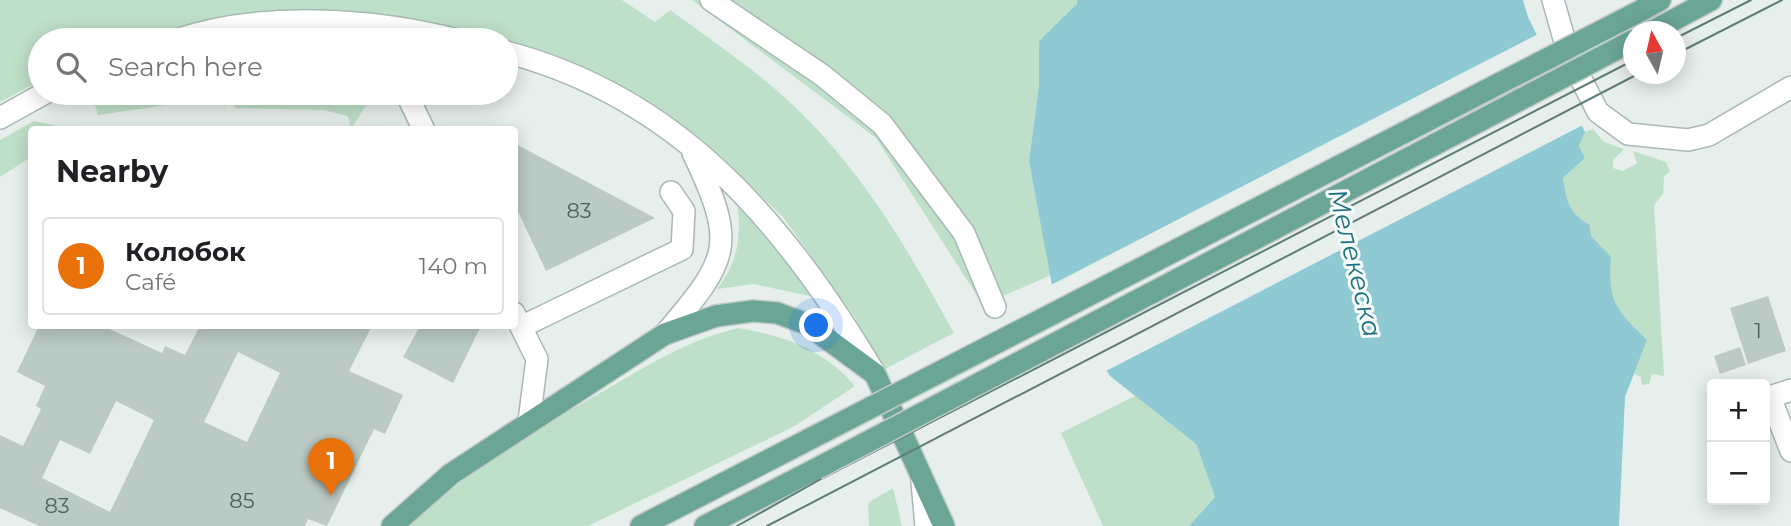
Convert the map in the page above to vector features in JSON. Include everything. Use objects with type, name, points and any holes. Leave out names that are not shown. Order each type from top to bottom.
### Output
[{"type":"main road","points":[[1671,21],[1712,0]]},
{"type":"main road","points":[[641,526],[1651,5]]},
{"type":"main road","points":[[705,526],[1623,45]]},
{"type":"main road","points":[[392,526],[451,474],[529,421],[625,363],[665,334],[730,312],[777,313],[807,324],[875,374],[944,526]]},
{"type":"street","points":[[711,0],[822,75],[882,124],[964,233],[995,307]]},
{"type":"street","points":[[1553,0],[1569,56],[1598,112],[1629,134],[1688,140],[1709,135],[1791,87]]},
{"type":"street","points":[[228,28],[307,21],[347,28]]},
{"type":"street","points":[[518,55],[545,62],[621,98],[688,143],[751,199],[795,251],[875,374]]},
{"type":"street","points":[[0,118],[28,102]]},
{"type":"street","points":[[412,105],[422,126]]},
{"type":"street","points":[[665,334],[704,288],[720,251],[721,230],[716,201],[688,143]]},
{"type":"street","points":[[529,421],[537,359],[518,320],[682,248],[684,211],[671,192]]},
{"type":"street","points":[[1791,390],[1770,397],[1791,451]]},
{"type":"street","points":[[922,476],[926,526]]},
{"type":"green space","points":[[0,0],[622,0],[655,22],[670,10],[777,90],[831,145],[889,222],[954,333],[883,370],[854,316],[783,217],[718,155],[637,99],[518,52],[518,28],[285,28],[196,25],[186,28],[28,28],[28,87],[0,102]]},
{"type":"green space","points":[[692,0],[1077,0],[1078,4],[1039,41],[1039,84],[1029,161],[1051,275],[983,305],[876,138]]},
{"type":"green space","points":[[95,105],[166,105],[98,115]]},
{"type":"green space","points":[[235,105],[366,105],[353,126],[350,126],[348,116],[323,110],[235,108]]},
{"type":"green space","points":[[34,121],[54,125],[28,126],[28,159],[0,177],[0,140]]},
{"type":"green space","points":[[1593,129],[1604,142],[1624,149],[1613,160],[1613,168],[1623,171],[1637,163],[1633,151],[1666,162],[1670,172],[1664,176],[1663,194],[1654,205],[1664,376],[1652,374],[1649,384],[1642,385],[1641,377],[1634,374],[1647,340],[1616,304],[1610,284],[1610,257],[1591,236],[1590,225],[1569,206],[1565,194],[1563,178],[1585,158],[1579,146],[1585,132]]},
{"type":"green space","points":[[737,205],[788,259],[814,297],[754,284],[717,289],[729,270],[736,250],[739,228]]},
{"type":"green space","points":[[738,328],[772,335],[802,346],[830,362],[855,386],[793,427],[588,526],[409,526],[479,469],[555,419],[671,353]]},
{"type":"green space","points":[[1135,396],[1196,444],[1215,497],[1189,526],[1103,526],[1061,433]]},
{"type":"green space","points":[[893,488],[902,526],[869,526],[868,503]]},
{"type":"water","name":"Мелекеска","points":[[1077,0],[1523,0],[1528,17],[1585,132],[1579,146],[1585,158],[1563,178],[1568,200],[1577,216],[1590,225],[1591,236],[1611,257],[1611,285],[1616,304],[1647,340],[1625,397],[1619,526],[1189,526],[1215,497],[1196,444],[1110,376],[1052,285],[1029,161],[1039,85],[1039,41],[1077,4]]},
{"type":"pier","points":[[1540,33],[1585,124],[1104,372],[1049,286]]},
{"type":"building","points":[[518,145],[655,218],[546,271],[518,212]]},
{"type":"building","points":[[1768,296],[1786,351],[1748,364],[1730,308]]},
{"type":"building","points":[[38,329],[110,329],[162,353],[165,346],[185,355],[198,329],[370,329],[349,371],[403,395],[385,434],[374,429],[327,526],[308,519],[305,526],[39,526],[0,508],[0,435],[23,446],[41,409],[36,406],[45,386],[17,372]],"holes":[[[238,352],[280,373],[247,442],[204,422]],[[116,401],[154,420],[110,512],[42,478],[60,440],[90,454]]]},
{"type":"building","points":[[418,329],[480,329],[453,383],[403,357]]},
{"type":"building","points":[[1740,347],[1746,365],[1720,374],[1714,356]]},
{"type":"tram line","points":[[1686,33],[1751,0]]},
{"type":"tram line","points":[[1686,49],[1782,0]]},
{"type":"tram line","points":[[737,526],[821,479],[1623,66]]},
{"type":"tram line","points":[[767,526],[1623,82]]},
{"type":"place","name":"Колобок","points":[[331,496]]}]
